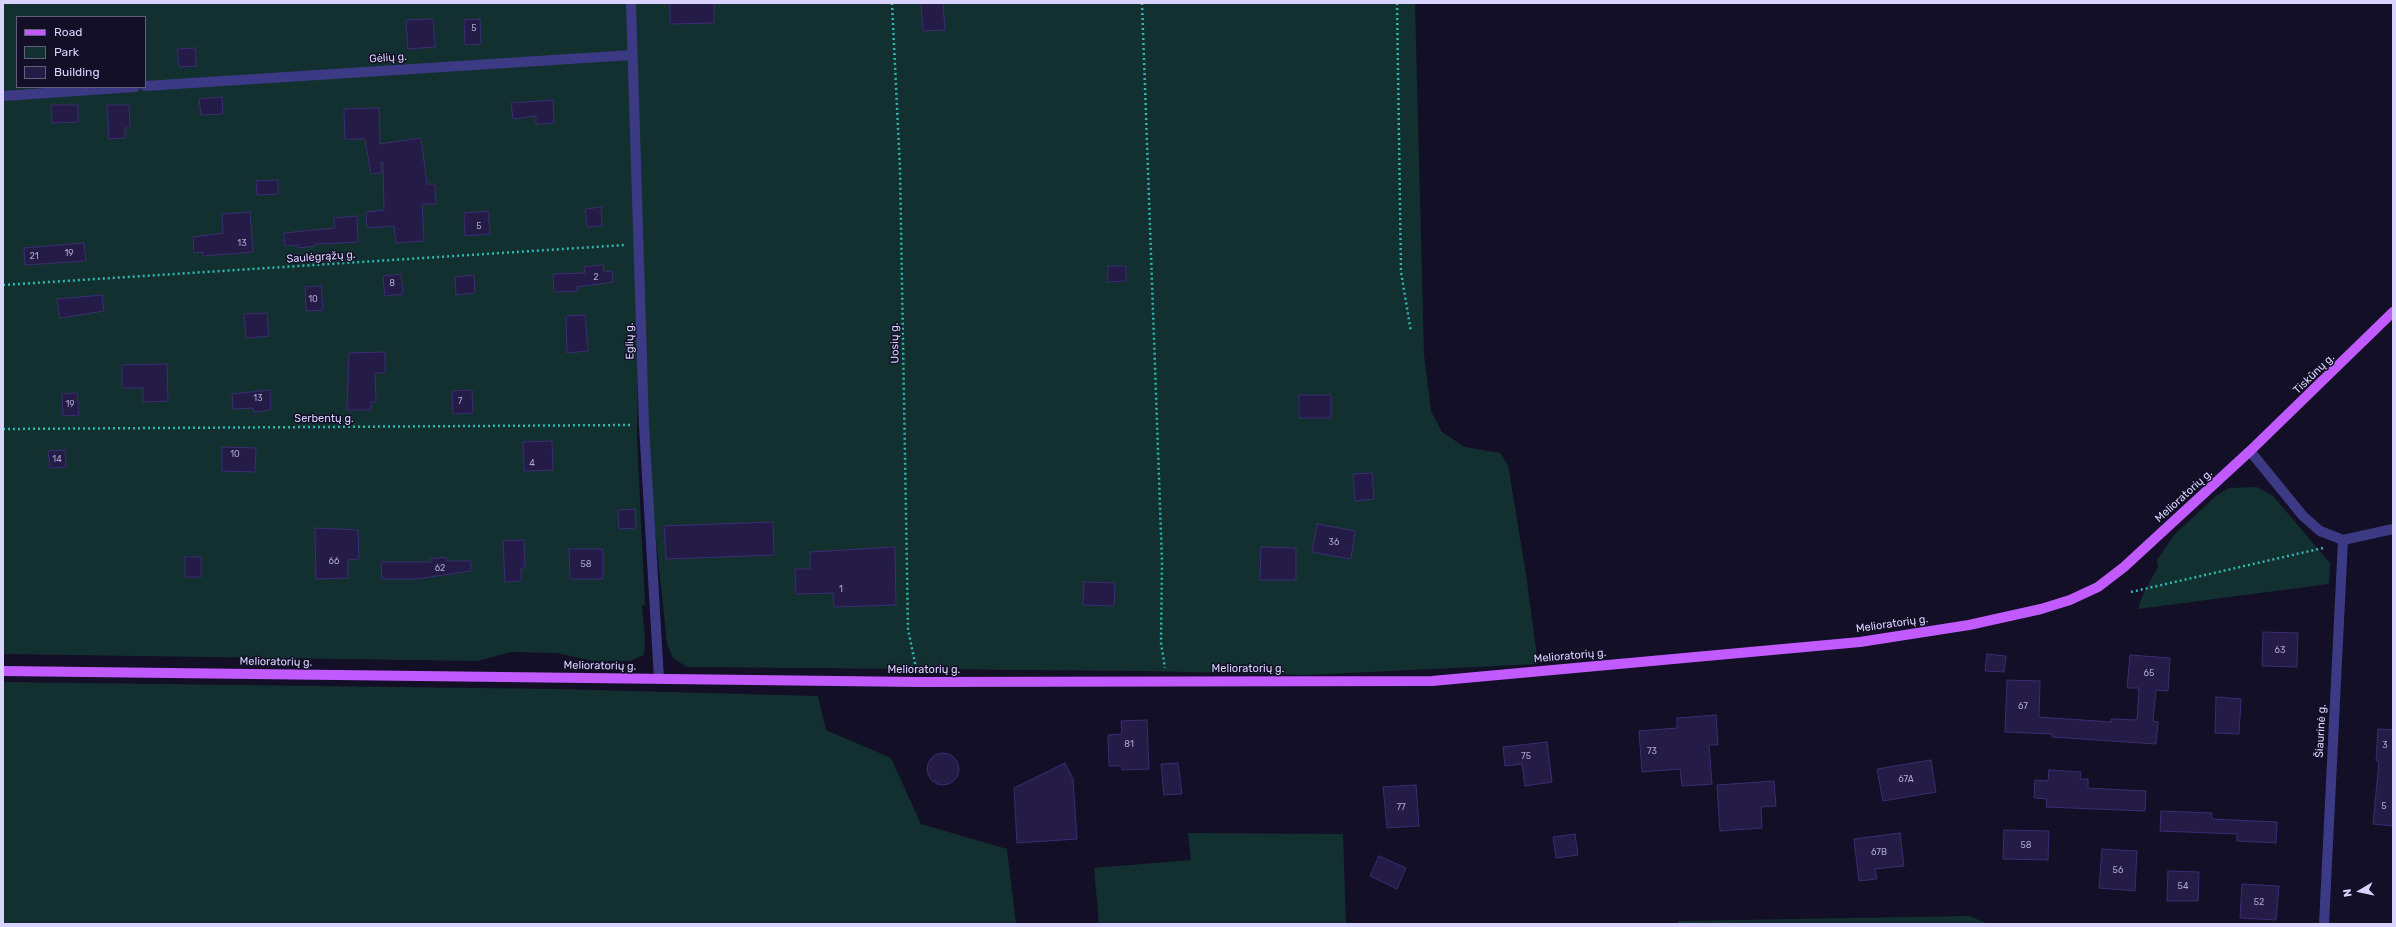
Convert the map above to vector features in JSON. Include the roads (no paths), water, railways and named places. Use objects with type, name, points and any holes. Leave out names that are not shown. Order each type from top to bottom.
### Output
[{"type":"main road","name":"Tiskūnų g.","points":[[2250,452],[2393,312]]},
{"type":"main road","name":"Melioratorių g.","points":[[3,671],[919,682],[1432,681],[1860,642],[1976,623],[2042,609],[2070,600],[2098,586],[2124,567],[2250,452]]},
{"type":"street","name":"Eglių g.","points":[[631,3],[640,244],[644,425],[659,679]]},
{"type":"street","name":"Gėlių g.","points":[[146,86],[632,54]]},
{"type":"street","points":[[3,96],[120,88]]},
{"type":"street","points":[[2250,452],[2303,516],[2320,531],[2343,540],[2393,529]]},
{"type":"street","name":"Šiaurinė g.","points":[[2324,924],[2343,540]]}]
